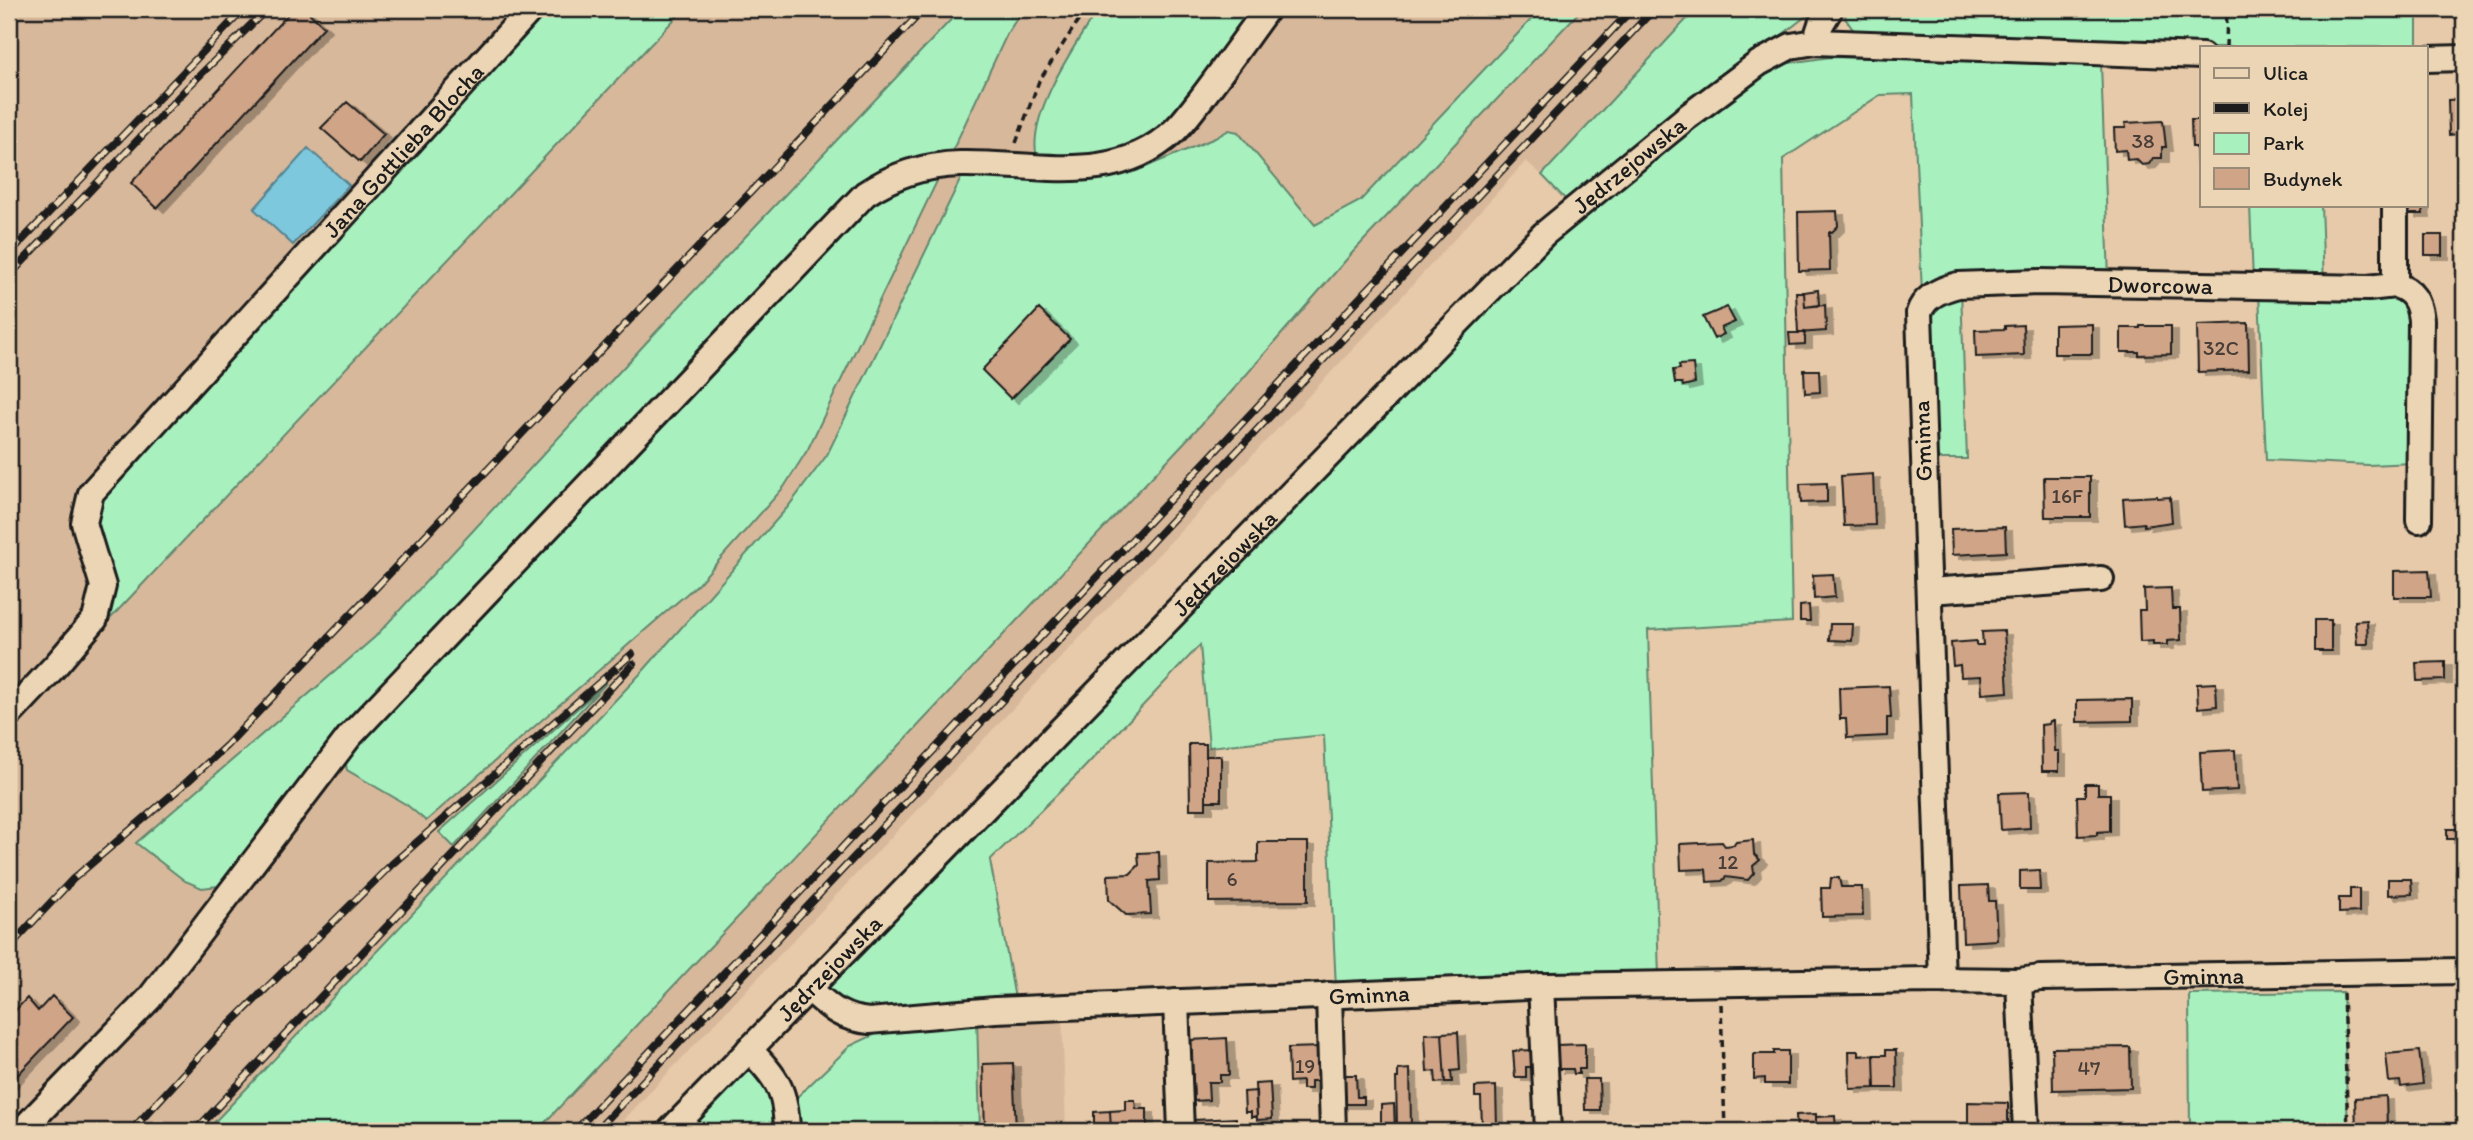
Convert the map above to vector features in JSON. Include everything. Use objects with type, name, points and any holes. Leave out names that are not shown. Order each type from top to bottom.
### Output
[{"type":"street","name":"Jana Gottlieba Blocha","points":[[9,715],[95,619],[103,586],[84,523],[91,493],[531,9]]},
{"type":"street","points":[[21,1131],[149,999],[349,737],[865,194],[885,181],[909,172],[956,164],[1077,170],[1124,161],[1148,150],[1173,132],[1192,110],[1267,9]]},
{"type":"street","points":[[1830,9],[1815,42],[2200,56]]},
{"type":"street","name":"Jędrzejowska","points":[[670,1131],[1544,234],[1759,63],[1791,46],[1815,42]]},
{"type":"street","points":[[2428,59],[2464,58]]},
{"type":"street","points":[[2396,206],[2395,285],[2404,288],[2420,306],[2419,520]]},
{"type":"street","name":"Dworcowa","points":[[1931,296],[1958,285],[2040,282],[2368,288],[2395,285]]},
{"type":"street","name":"Gminna","points":[[1931,296],[1922,304],[1919,313],[1942,980]]},
{"type":"street","points":[[1929,591],[2101,579]]},
{"type":"street","name":"Gminna","points":[[808,988],[838,1014],[869,1021],[995,1010],[1541,986],[2019,981],[2040,978],[2464,971]]},
{"type":"street","points":[[2019,981],[2026,1131]]},
{"type":"street","points":[[1541,986],[1548,1131]]},
{"type":"street","points":[[1329,995],[1333,1131]]},
{"type":"street","points":[[1176,1002],[1181,1131]]},
{"type":"street","points":[[749,1049],[771,1072],[783,1092],[787,1131]]},
{"type":"path","points":[[1012,167],[1013,151],[1039,81],[1086,9]]},
{"type":"path","points":[[2225,46],[2227,9]]},
{"type":"path","points":[[2343,974],[2348,1131]]},
{"type":"path","points":[[1721,983],[1725,1131]]},
{"type":"shaded area","points":[[9,9],[1696,9],[1542,175],[1526,161],[1370,331],[613,1131],[9,1131]]},
{"type":"shaded area","points":[[1062,1013],[1066,1131],[980,1131],[977,1017]]},
{"type":"green space","points":[[538,9],[684,9],[108,621],[110,606],[94,532],[96,500]]},
{"type":"green space","points":[[961,9],[1023,9],[1007,34],[950,156],[895,168],[334,742],[218,886],[202,888],[185,881],[136,843],[375,637],[691,294]]},
{"type":"green space","points":[[1098,9],[1259,9],[1164,128],[1113,156],[1037,158],[1036,141],[1045,101]]},
{"type":"green space","points":[[1541,9],[1582,9],[1353,252],[1226,398],[537,1131],[206,1131],[643,671],[787,508],[827,455],[962,176],[1090,177],[1136,171],[1229,130],[1238,132],[1315,225],[1360,201]]},
{"type":"green space","points":[[1696,9],[1815,9],[1568,202],[1542,175]]},
{"type":"green space","points":[[1847,9],[2417,9],[2417,46],[2200,47],[1859,33],[1854,31],[1845,18]]},
{"type":"green space","points":[[1830,57],[2101,64],[2109,279],[1922,293],[1913,94],[1880,95],[1783,159],[1792,622],[1648,630],[1659,977],[1336,988],[1324,735],[1209,747],[1200,645],[1081,771],[990,860],[1016,1004],[926,1010],[843,1009],[826,990],[830,981],[1193,612],[1544,247],[1751,81],[1783,64]]},
{"type":"green space","points":[[926,178],[938,179],[808,449],[784,487],[698,584],[426,821],[407,805],[347,770],[345,760],[349,750],[868,205],[889,191]]},
{"type":"green space","points":[[2250,206],[2321,206],[2324,284],[2253,282]]},
{"type":"green space","points":[[1961,290],[1967,459],[1927,459],[1927,313]]},
{"type":"green space","points":[[2259,292],[2400,295],[2412,305],[2414,463],[2368,465],[2266,460]]},
{"type":"green space","points":[[607,682],[454,847],[439,832]]},
{"type":"green space","points":[[2343,992],[2348,1131],[2190,1131],[2189,994]]},
{"type":"green space","points":[[977,1017],[980,1131],[793,1131],[791,1103],[850,1046],[880,1032]]},
{"type":"green space","points":[[746,1068],[767,1078],[779,1131],[685,1131]]},
{"type":"water","points":[[308,148],[349,185],[293,245],[254,209]]},
{"type":"building","points":[[293,9],[305,9],[324,27],[157,208],[131,183]]},
{"type":"building","points":[[2464,99],[2464,143],[2461,143],[2460,134],[2449,135],[2448,100]]},
{"type":"building","points":[[347,102],[384,134],[360,162],[321,128]]},
{"type":"building","points":[[2191,120],[2200,120],[2200,168],[2197,168],[2196,147],[2192,147]]},
{"type":"building","points":[[2163,121],[2166,147],[2162,147],[2162,158],[2153,158],[2149,164],[2142,165],[2136,159],[2127,160],[2126,150],[2115,151],[2114,128],[2126,128],[2125,123]]},
{"type":"building","points":[[2409,206],[2422,206],[2423,214],[2409,214]]},
{"type":"building","points":[[1837,211],[1838,226],[1829,232],[1830,270],[1799,271],[1798,212]]},
{"type":"building","points":[[2425,235],[2442,235],[2442,255],[2425,255]]},
{"type":"building","points":[[1818,290],[1819,305],[1805,307],[1804,292]]},
{"type":"building","points":[[1796,292],[1804,292],[1805,307],[1825,305],[1826,331],[1798,333]]},
{"type":"building","points":[[1727,307],[1735,322],[1721,328],[1724,334],[1714,339],[1703,317]]},
{"type":"building","points":[[1039,309],[1070,339],[1011,399],[982,370]]},
{"type":"building","points":[[2460,317],[2464,317],[2464,351],[2460,351]]},
{"type":"building","points":[[2248,323],[2249,370],[2198,372],[2197,325]]},
{"type":"building","points":[[2092,324],[2092,354],[2054,354],[2054,325]]},
{"type":"building","points":[[2023,325],[2024,355],[1976,357],[1975,330],[2005,329],[2005,326]]},
{"type":"building","points":[[2171,326],[2171,354],[2139,355],[2139,352],[2121,352],[2121,328]]},
{"type":"building","points":[[1805,332],[1805,344],[1790,345],[1789,333]]},
{"type":"building","points":[[1693,364],[1695,383],[1683,386],[1682,383],[1675,383],[1673,370],[1680,369],[1679,365]]},
{"type":"building","points":[[1804,370],[1819,370],[1820,392],[1805,393]]},
{"type":"building","points":[[1873,474],[1875,525],[1844,526],[1841,476]]},
{"type":"building","points":[[2044,477],[2090,477],[2090,517],[2045,517]]},
{"type":"building","points":[[1827,483],[1827,502],[1801,503],[1800,484]]},
{"type":"building","points":[[2170,497],[2172,522],[2144,526],[2144,523],[2125,525],[2123,498]]},
{"type":"building","points":[[2005,527],[2006,552],[1952,555],[1951,529]]},
{"type":"building","points":[[2429,570],[2431,597],[2394,597],[2394,571]]},
{"type":"building","points":[[1833,574],[1835,597],[1814,599],[1813,575]]},
{"type":"building","points":[[2171,588],[2172,609],[2180,609],[2181,640],[2167,641],[2167,645],[2153,645],[2153,641],[2140,642],[2139,610],[2145,610],[2144,589]]},
{"type":"building","points":[[1809,605],[1810,621],[1800,621],[1800,606]]},
{"type":"building","points":[[2315,620],[2331,620],[2331,651],[2315,651]]},
{"type":"building","points":[[2367,620],[2368,644],[2357,644],[2355,621]]},
{"type":"building","points":[[1830,624],[1853,624],[1852,641],[1829,640]]},
{"type":"building","points":[[2004,631],[2008,692],[1982,694],[1981,676],[1961,677],[1960,665],[1953,666],[1951,643],[1976,641],[1976,645],[1983,645],[1982,632]]},
{"type":"building","points":[[2445,662],[2445,680],[2417,681],[2416,663]]},
{"type":"building","points":[[2216,683],[2217,706],[2198,708],[2197,684]]},
{"type":"building","points":[[1889,686],[1891,718],[1887,718],[1887,736],[1847,738],[1846,719],[1840,719],[1839,688]]},
{"type":"building","points":[[2132,699],[2132,721],[2077,722],[2077,700]]},
{"type":"building","points":[[2054,721],[2059,771],[2042,771],[2041,725],[2049,724]]},
{"type":"building","points":[[1189,744],[1206,744],[1206,809],[1190,809]]},
{"type":"building","points":[[2235,750],[2237,790],[2202,792],[2200,752]]},
{"type":"building","points":[[1206,756],[1221,756],[1221,801],[1206,801]]},
{"type":"building","points":[[2085,784],[2098,784],[2098,794],[2110,794],[2110,831],[2078,836],[2077,796],[2085,796]]},
{"type":"building","points":[[2029,792],[2030,828],[2001,830],[1999,793]]},
{"type":"building","points":[[2447,829],[2464,829],[2463,839],[2447,839]]},
{"type":"building","points":[[1753,840],[1754,854],[1760,860],[1753,866],[1754,873],[1748,880],[1726,877],[1722,881],[1707,882],[1706,869],[1681,870],[1680,844],[1722,842],[1725,846]]},
{"type":"building","points":[[1258,842],[1308,842],[1308,901],[1209,902],[1209,863],[1258,862]]},
{"type":"building","points":[[1159,852],[1160,880],[1149,881],[1151,914],[1126,915],[1109,900],[1108,875],[1130,874],[1139,865],[1138,853]]},
{"type":"building","points":[[2039,870],[2040,890],[2020,890],[2020,871]]},
{"type":"building","points":[[2456,871],[2464,871],[2464,893],[2457,894]]},
{"type":"building","points":[[1831,878],[1839,878],[1841,887],[1862,887],[1863,916],[1822,917],[1821,888],[1830,888]]},
{"type":"building","points":[[2388,879],[2411,879],[2412,894],[2388,895]]},
{"type":"building","points":[[1988,885],[1989,901],[1995,901],[1997,940],[1963,942],[1961,886]]},
{"type":"building","points":[[2350,889],[2359,889],[2359,912],[2339,913],[2339,898],[2350,898]]},
{"type":"building","points":[[52,996],[73,1017],[9,1084],[9,1017],[27,998],[38,1011]]},
{"type":"building","points":[[1458,1032],[1460,1070],[1451,1071],[1452,1082],[1445,1082],[1442,1033]]},
{"type":"building","points":[[1442,1033],[1445,1082],[1436,1083],[1435,1071],[1427,1072],[1425,1034]]},
{"type":"building","points":[[1227,1038],[1229,1075],[1220,1075],[1220,1082],[1208,1082],[1209,1100],[1194,1101],[1191,1040]]},
{"type":"building","points":[[1585,1044],[1585,1069],[1579,1069],[1579,1074],[1574,1074],[1573,1069],[1557,1069],[1556,1045]]},
{"type":"building","points":[[1322,1047],[1324,1081],[1311,1081],[1311,1089],[1302,1089],[1302,1081],[1289,1082],[1288,1048]]},
{"type":"building","points":[[2130,1047],[2131,1088],[2053,1090],[2052,1048]]},
{"type":"building","points":[[1533,1050],[1534,1067],[1526,1067],[1526,1077],[1515,1077],[1513,1051]]},
{"type":"building","points":[[1886,1050],[1896,1050],[1897,1088],[1875,1088],[1874,1055],[1886,1055]]},
{"type":"building","points":[[1774,1051],[1788,1051],[1788,1084],[1765,1084],[1765,1078],[1754,1079],[1754,1054],[1774,1054]]},
{"type":"building","points":[[1849,1051],[1859,1051],[1859,1056],[1874,1055],[1875,1088],[1850,1089]]},
{"type":"building","points":[[2419,1051],[2423,1084],[2401,1087],[2400,1081],[2389,1082],[2386,1054]]},
{"type":"building","points":[[2455,1051],[2464,1051],[2464,1098],[2460,1098],[2460,1102],[2457,1102]]},
{"type":"building","points":[[1013,1063],[1016,1131],[985,1131],[983,1064]]},
{"type":"building","points":[[1410,1069],[1411,1127],[1397,1127],[1396,1078],[1398,1070]]},
{"type":"building","points":[[1341,1075],[1356,1075],[1357,1097],[1364,1097],[1364,1104],[1342,1104]]},
{"type":"building","points":[[1584,1079],[1599,1079],[1600,1110],[1585,1110]]},
{"type":"building","points":[[1270,1083],[1272,1119],[1257,1120],[1255,1084]]},
{"type":"building","points":[[1496,1086],[1497,1128],[1482,1128],[1481,1097],[1475,1097],[1475,1087]]},
{"type":"building","points":[[1256,1091],[1257,1116],[1251,1117],[1251,1112],[1245,1112],[1244,1092]]},
{"type":"building","points":[[2386,1096],[2387,1127],[2382,1127],[2382,1131],[2356,1131],[2355,1098]]},
{"type":"building","points":[[1125,1100],[1135,1100],[1136,1109],[1147,1109],[1147,1129],[1111,1131],[1110,1111],[1125,1110]]},
{"type":"building","points":[[1968,1102],[2008,1103],[2008,1131],[1968,1129]]},
{"type":"building","points":[[1394,1104],[1395,1131],[1372,1131],[1372,1128],[1381,1128],[1381,1105]]},
{"type":"building","points":[[1110,1111],[1111,1131],[1094,1131],[1094,1112]]},
{"type":"building","points":[[1816,1114],[1816,1131],[1797,1131],[1796,1115]]},
{"type":"building","points":[[1835,1116],[1836,1131],[1816,1131],[1816,1117]]},
{"type":"building","points":[[1236,1118],[1236,1131],[1195,1131],[1194,1120]]},
{"type":"railway","points":[[9,254],[244,9]]},
{"type":"railway","points":[[9,276],[188,87],[267,9]]},
{"type":"railway","points":[[9,947],[73,879],[227,745],[924,9]]},
{"type":"railway","points":[[575,1131],[1632,9]]},
{"type":"railway","points":[[596,1131],[1654,9]]},
{"type":"railway","points":[[131,1131],[220,1034],[392,864],[632,654]]},
{"type":"railway","points":[[195,1131],[633,664]]}]
